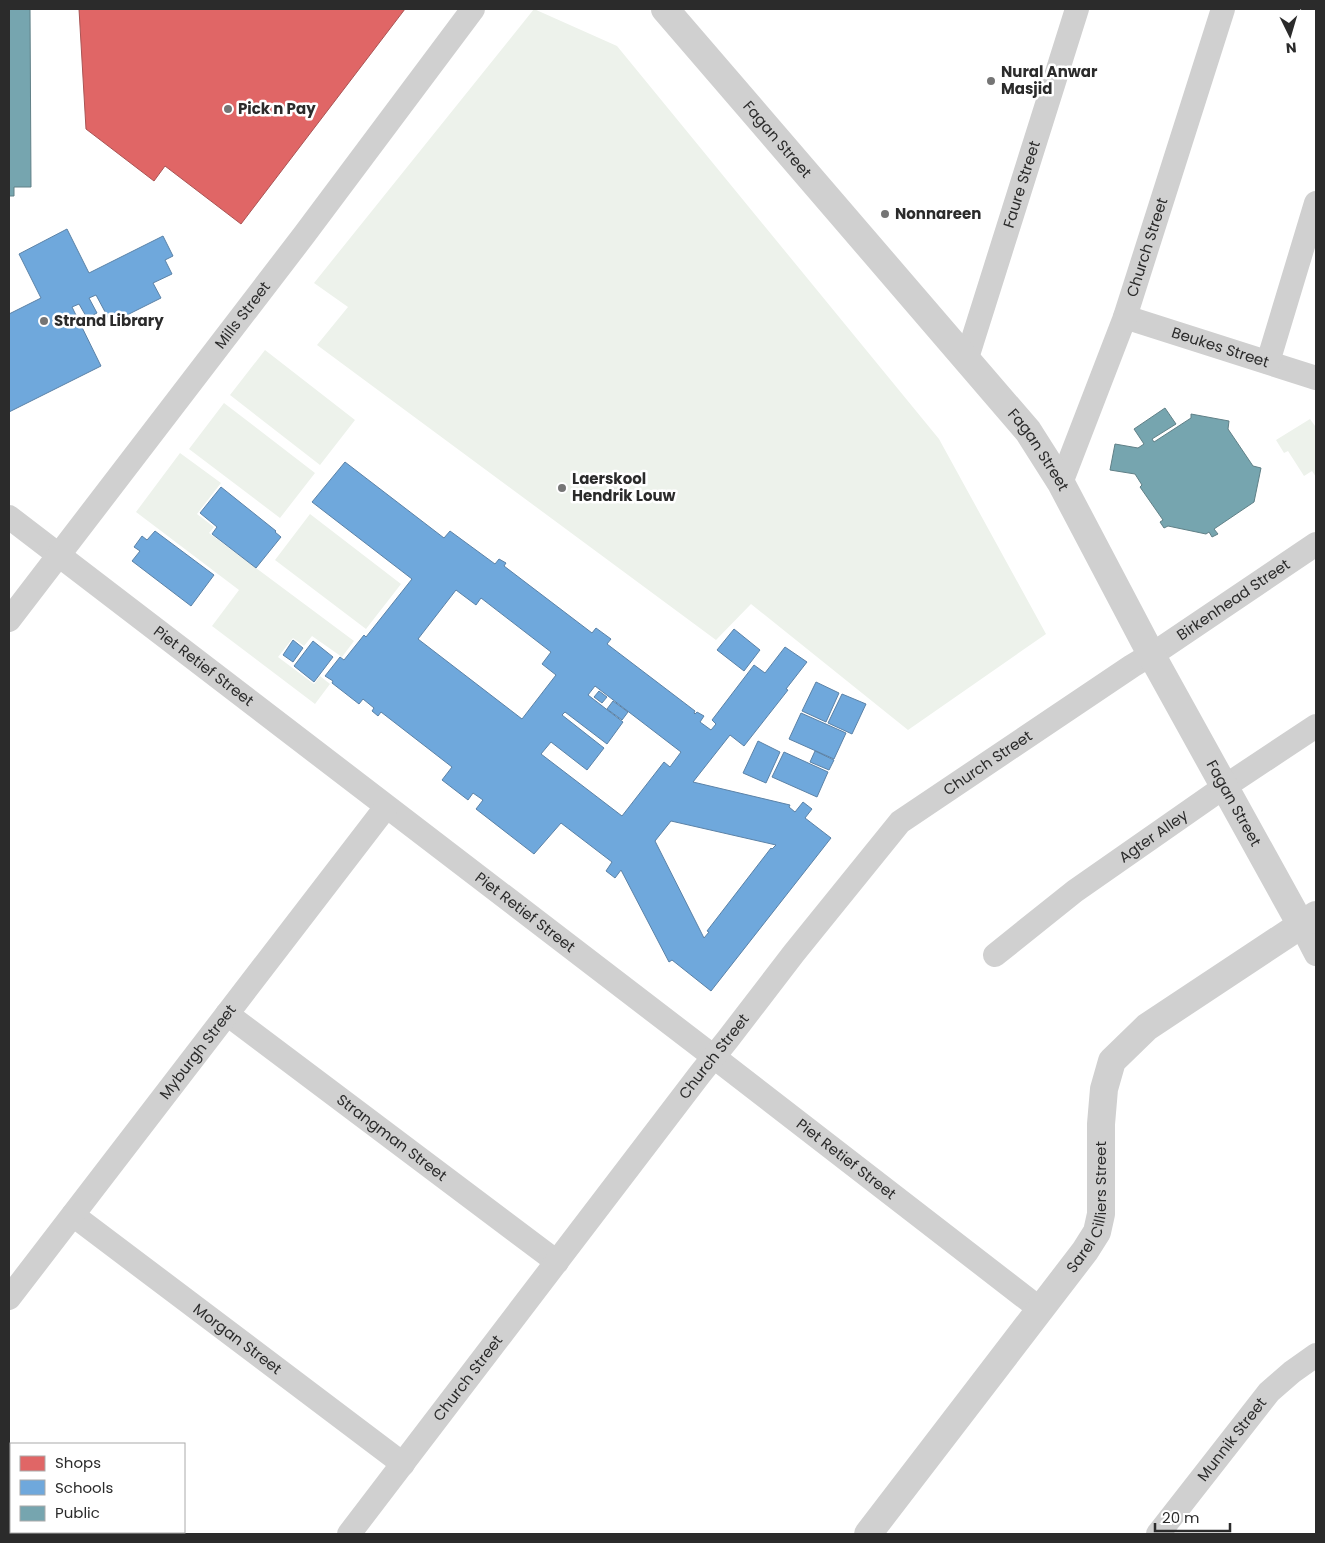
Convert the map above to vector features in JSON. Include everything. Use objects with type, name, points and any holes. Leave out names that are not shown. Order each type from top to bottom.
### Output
[{"type":"street","name":"Mills Street","points":[[9,620],[364,157],[473,9]]},
{"type":"street","name":"Fagan Street","points":[[665,9],[1028,431],[1061,483],[1224,787],[1308,920],[1316,954]]},
{"type":"street","name":"Faure Street","points":[[967,358],[1077,9]]},
{"type":"street","name":"Church Street","points":[[1061,483],[1125,317],[1223,9]]},
{"type":"street","points":[[1268,362],[1316,203]]},
{"type":"street","name":"Beukes Street","points":[[1125,317],[1316,378]]},
{"type":"street","name":"Piet Retief Street","points":[[9,517],[1040,1309]]},
{"type":"street","name":"Birkenhead Street","points":[[1151,654],[1316,544]]},
{"type":"street","name":"Church Street","points":[[349,1534],[714,1057],[900,822],[1151,654]]},
{"type":"street","name":"Agter Alley","points":[[995,955],[1075,891],[1224,787],[1316,726]]},
{"type":"street","name":"Myburgh Street","points":[[9,1298],[386,807]]},
{"type":"street","name":"Sarel Cilliers Street","points":[[868,1534],[1085,1251],[1097,1232],[1101,1214],[1101,1124],[1104,1089],[1112,1061],[1147,1027],[1308,920]]},
{"type":"street","name":"Strangman Street","points":[[227,1014],[557,1262]]},
{"type":"street","name":"Morgan Street","points":[[73,1215],[403,1464]]},
{"type":"street","name":"Munnik Street","points":[[1158,1534],[1269,1392],[1316,1355]]},
{"type":"shaded area","points":[[534,9],[617,46],[939,439],[1046,634],[908,730],[751,604],[716,640],[317,345],[348,307],[314,283]]},
{"type":"shaded area","points":[[265,350],[355,420],[320,465],[230,395]]},
{"type":"shaded area","points":[[224,403],[315,473],[280,518],[189,449]]},
{"type":"shaded area","points":[[1310,419],[1316,426],[1316,477],[1312,471],[1304,476],[1288,451],[1284,453],[1276,440]]},
{"type":"shaded area","points":[[180,453],[221,483],[197,514],[214,527],[209,533],[354,641],[342,657],[312,636],[304,646],[293,638],[278,657],[314,684],[320,676],[330,684],[315,704],[212,626],[239,590],[136,512]]},
{"type":"shaded area","points":[[310,514],[401,584],[366,629],[275,560]]},
{"type":"building: Shops","points":[[79,9],[405,9],[241,224],[165,166],[154,181],[86,129]]},
{"type":"building: Schools","name":"Strand Library","points":[[67,229],[89,273],[163,236],[173,256],[165,260],[172,274],[153,283],[161,298],[111,323],[96,295],[89,298],[97,313],[87,318],[79,304],[72,307],[101,366],[9,412],[9,314],[41,298],[19,254]]},
{"type":"building: Schools","points":[[345,462],[444,538],[450,531],[495,564],[499,559],[506,563],[504,566],[592,633],[596,628],[611,639],[607,644],[695,711],[695,714],[697,712],[704,716],[700,722],[711,730],[716,724],[712,720],[754,665],[765,673],[785,647],[807,662],[786,689],[788,690],[744,746],[730,735],[693,782],[790,805],[789,807],[795,812],[803,802],[812,809],[805,818],[831,838],[711,991],[672,960],[669,962],[621,870],[615,878],[606,871],[612,862],[561,823],[534,854],[476,809],[483,800],[473,793],[468,800],[442,780],[452,767],[381,712],[378,716],[372,711],[374,708],[363,699],[359,704],[325,676],[340,657],[344,660],[364,635],[366,637],[412,579],[312,502]],"holes":[[[456,590],[476,605],[481,598],[551,652],[542,664],[556,675],[522,719],[418,639]],[[595,686],[681,752],[670,767],[664,762],[622,816],[541,754],[551,742],[587,770],[604,748],[562,715],[565,712],[607,744],[623,722],[588,695]],[[671,821],[776,845],[771,848],[707,931],[709,932],[704,938],[655,841]]]},
{"type":"building: Schools","points":[[221,487],[281,537],[256,568],[212,534],[217,527],[200,513]]},
{"type":"building: Schools","points":[[155,531],[214,575],[191,606],[132,561],[140,551],[134,547],[142,536],[147,540]]},
{"type":"building: Schools","points":[[734,629],[760,650],[744,671],[717,650]]},
{"type":"building: Schools","points":[[293,640],[303,648],[293,662],[283,655]]},
{"type":"building: Schools","points":[[313,641],[333,657],[314,682],[294,666]]},
{"type":"building: Schools","points":[[816,682],[839,693],[826,722],[802,711]]},
{"type":"building: Schools","points":[[599,691],[607,697],[602,703],[594,697]]},
{"type":"building: Schools","points":[[842,694],[866,704],[852,734],[828,723]]},
{"type":"building: Schools","points":[[613,701],[628,712],[622,720],[607,709]]},
{"type":"building: Schools","points":[[801,713],[846,733],[834,759],[789,739]]},
{"type":"building: Schools","points":[[758,741],[780,752],[766,783],[743,773]]},
{"type":"building: Schools","points":[[815,751],[834,760],[829,770],[810,762]]},
{"type":"building: Schools","points":[[784,752],[828,772],[817,797],[772,777]]},
{"type":"building: Public","points":[[9,9],[30,9],[31,187],[14,187],[14,196],[9,196]]},
{"type":"building: Public","points":[[1165,408],[1176,424],[1152,439],[1154,442],[1191,418],[1191,414],[1229,421],[1228,429],[1253,466],[1261,468],[1254,502],[1214,529],[1218,534],[1212,537],[1209,532],[1206,534],[1168,526],[1164,528],[1160,522],[1163,520],[1140,487],[1142,485],[1135,474],[1110,470],[1115,444],[1138,448],[1144,444],[1134,429]]},
{"type":"place","name":"Nural Anwar Masjid","points":[[991,81]]},
{"type":"place","name":"Pick n Pay","points":[[228,109]]},
{"type":"place","name":"Nonnareen","points":[[885,214]]},
{"type":"place","name":"Strand Library","points":[[44,321]]},
{"type":"place","name":"Laerskool Hendrik Louw","points":[[562,488]]}]
